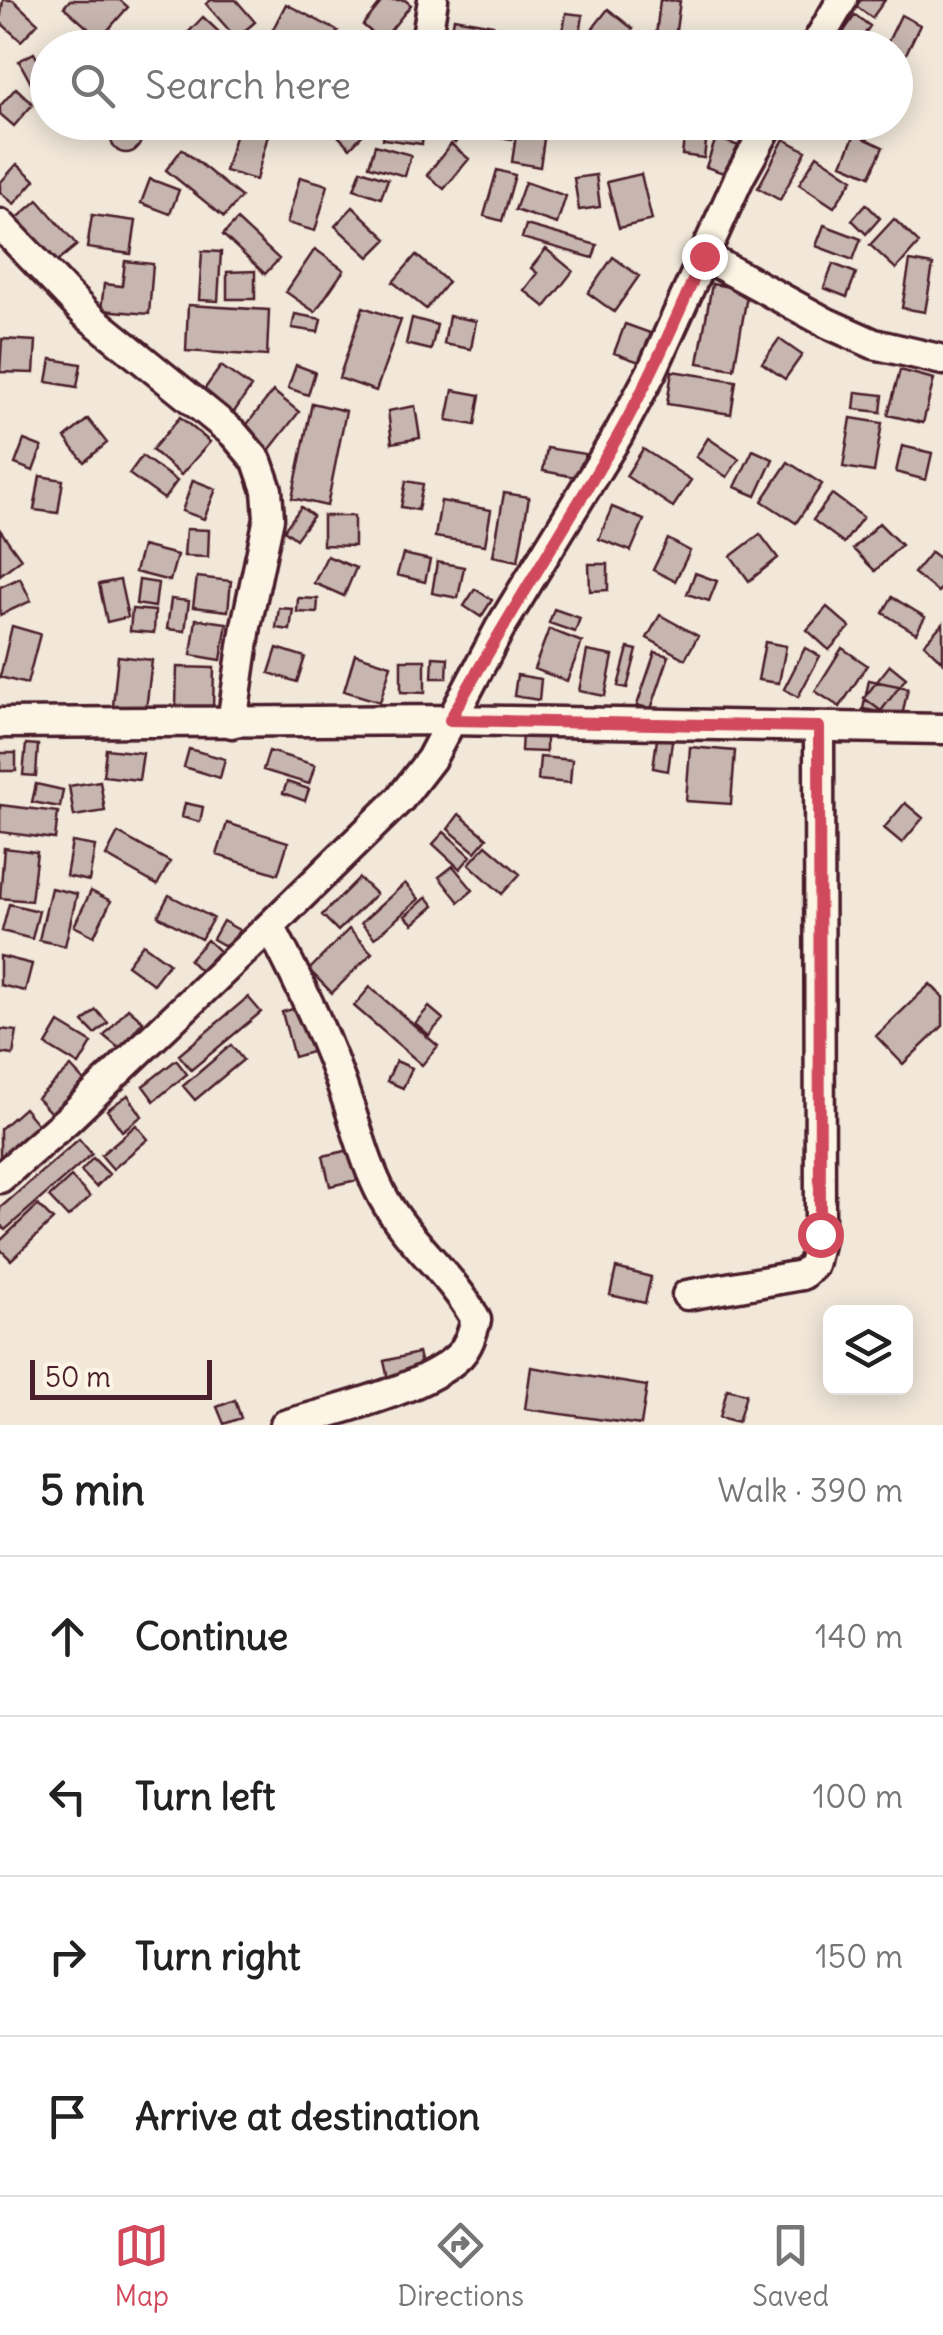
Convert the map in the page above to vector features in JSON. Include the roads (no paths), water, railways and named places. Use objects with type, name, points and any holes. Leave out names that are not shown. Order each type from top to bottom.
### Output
[{"type":"street","points":[[427,30],[433,0]]},
{"type":"street","points":[[824,30],[842,0]]},
{"type":"street","points":[[0,1178],[67,1120],[400,800],[431,759],[500,628],[618,435],[760,140]]},
{"type":"street","points":[[0,224],[86,314],[233,432],[257,461],[267,490],[269,518],[246,626],[232,723]]},
{"type":"street","points":[[704,256],[827,324],[874,344],[943,360]]},
{"type":"street","points":[[0,723],[450,720],[943,728]]},
{"type":"street","points":[[687,1295],[802,1275],[813,1265],[820,1234],[819,727]]},
{"type":"street","points":[[270,926],[313,1010],[362,1151],[384,1198],[404,1229],[464,1298],[476,1320],[470,1342],[443,1368],[380,1396],[285,1425]]}]
